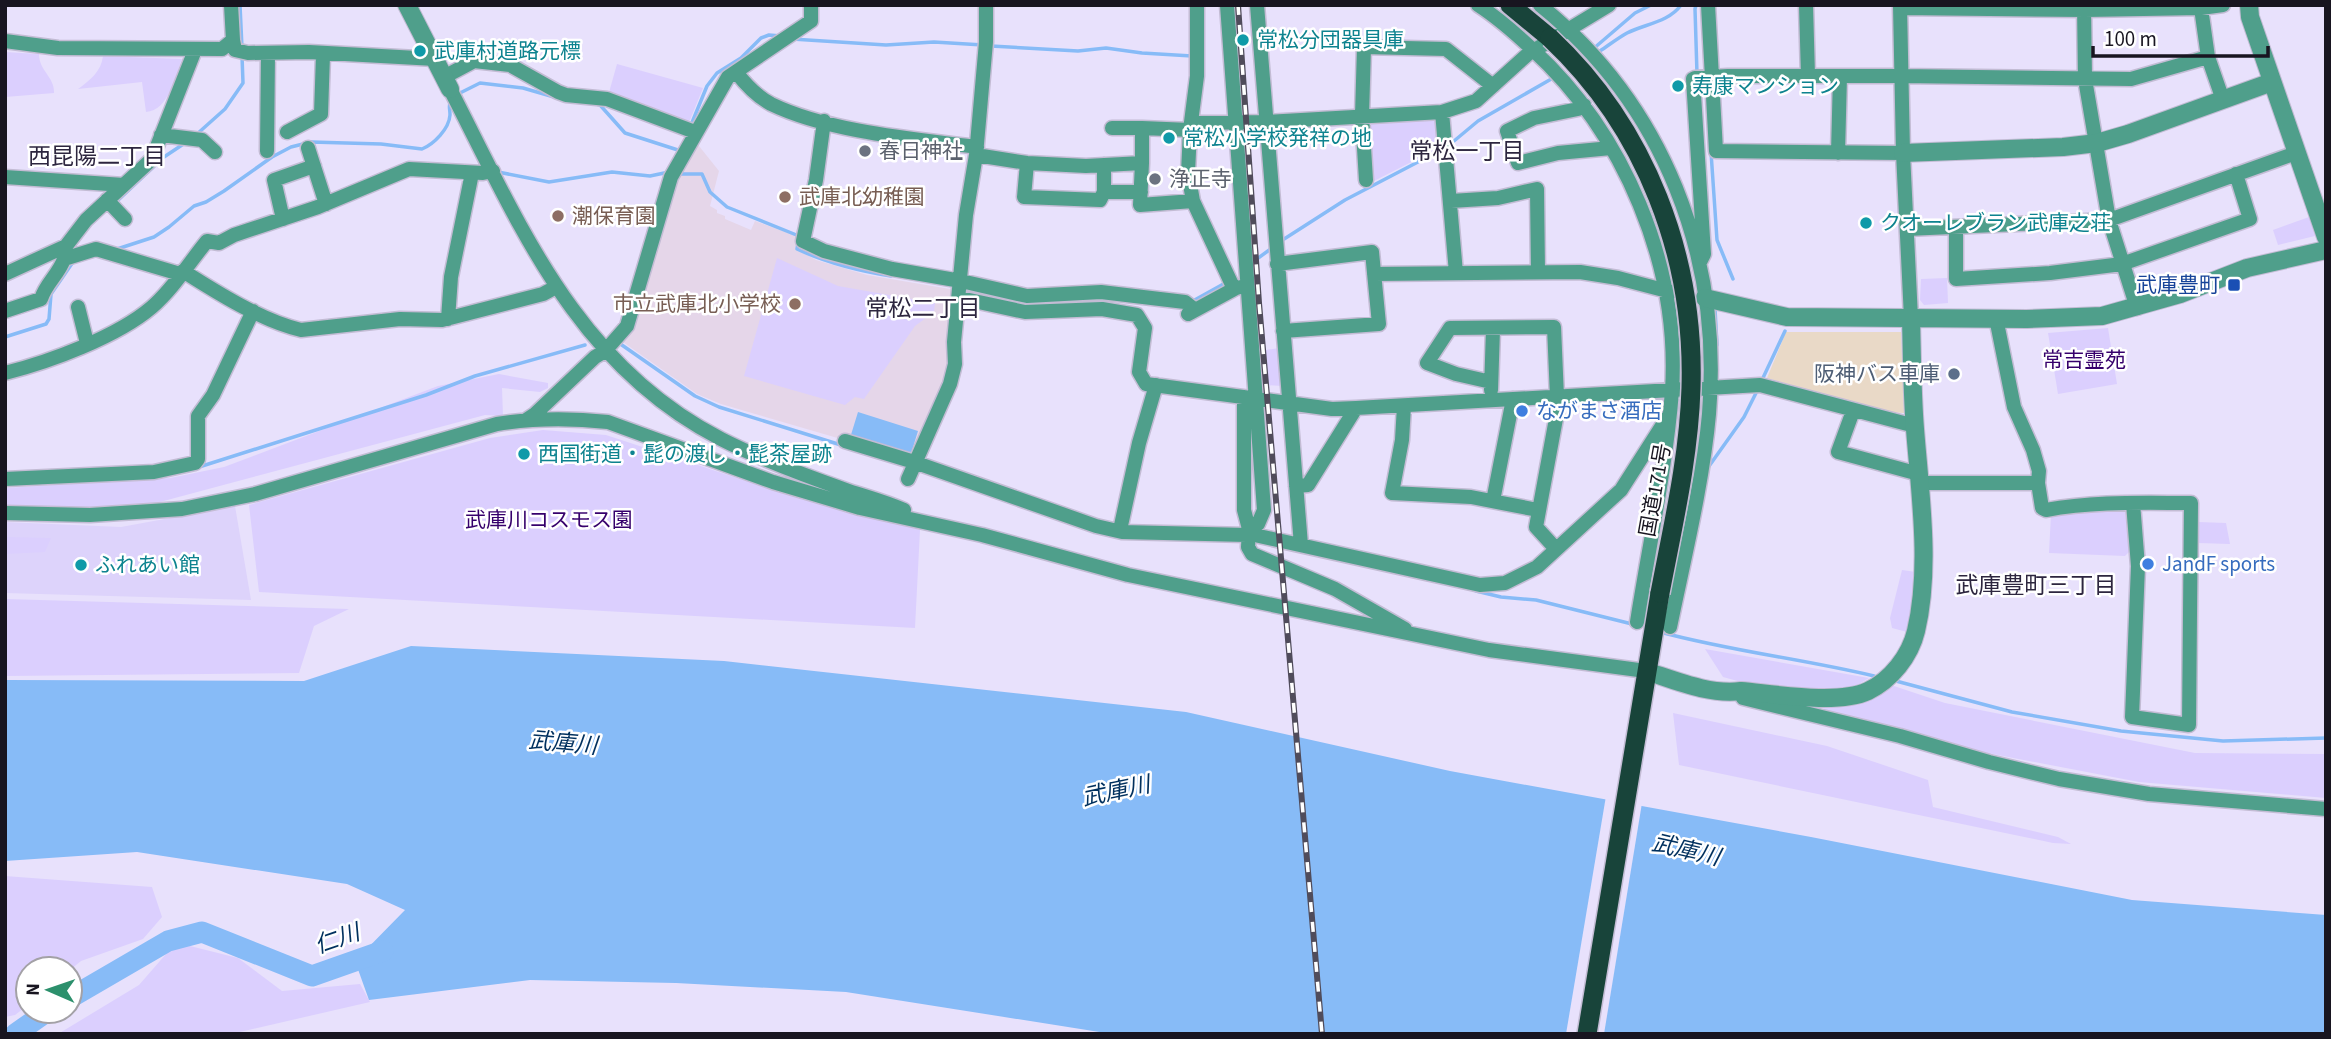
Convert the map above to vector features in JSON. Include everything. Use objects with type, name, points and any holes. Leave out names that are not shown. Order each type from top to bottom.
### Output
[{"type":"highway","name":"国道171号","points":[[1510,5],[1571,58],[1630,139],[1667,220],[1679,258],[1687,299],[1691,388],[1686,449],[1587,1034]]},
{"type":"street","points":[[231,5],[239,48]]},
{"type":"street","points":[[407,5],[451,90],[487,172],[556,287],[605,351],[644,387],[720,438],[788,469],[899,508],[944,527]]},
{"type":"street","points":[[526,419],[535,414],[594,357],[605,351],[627,326],[673,173],[684,152],[691,129],[728,77],[811,21],[811,5]]},
{"type":"street","points":[[912,470],[950,384],[955,364],[954,342],[966,215],[977,151],[986,5]]},
{"type":"street","points":[[1198,5],[1197,76],[1190,127],[1188,173],[1193,201],[1235,284]]},
{"type":"street","points":[[1227,5],[1234,122],[1235,284],[1251,398],[1244,510],[1252,554],[1335,589],[1419,636]]},
{"type":"street","points":[[1257,5],[1301,545]]},
{"type":"street","points":[[1478,5],[1551,65],[1584,105],[1611,148],[1642,207],[1653,239],[1664,291],[1672,362],[1672,390],[1637,622]]},
{"type":"street","points":[[1540,5],[1594,54],[1654,141],[1686,212],[1700,262],[1710,333],[1709,417],[1671,627]]},
{"type":"street","points":[[1112,128],[1190,127],[1234,122],[1442,112],[1476,101],[1534,51],[1609,5]]},
{"type":"street","points":[[1707,5],[1705,77],[1716,151],[1903,153],[2063,147],[2097,143],[2272,82]]},
{"type":"street","points":[[1806,5],[1808,76]]},
{"type":"street","points":[[1725,693],[1741,691],[1844,698],[1869,691],[1899,666],[1916,632],[1922,590],[1920,479],[1915,426],[1903,153],[1900,7],[2201,8],[2223,5]]},
{"type":"street","points":[[2249,5],[2250,17],[2326,237]]},
{"type":"street","points":[[2084,7],[2085,79],[2109,219],[2137,308]]},
{"type":"street","points":[[2201,8],[2208,57],[2223,100]]},
{"type":"street","points":[[5,41],[58,48],[239,48],[268,53],[309,52],[323,55],[435,59]]},
{"type":"street","points":[[1366,180],[1364,47],[1446,49],[1493,86]]},
{"type":"street","points":[[5,311],[41,299],[86,220],[115,209],[124,185],[152,159],[166,136],[195,50]]},
{"type":"street","points":[[267,151],[268,53]]},
{"type":"street","points":[[287,132],[321,114],[323,55]]},
{"type":"street","points":[[1700,262],[1704,254],[1693,79],[1808,76],[2131,79],[2208,57]]},
{"type":"street","points":[[451,90],[474,61],[510,65],[566,96],[607,99],[691,129]]},
{"type":"street","points":[[736,72],[749,88],[772,104],[824,121],[881,135],[977,151],[1027,163],[1142,163]]},
{"type":"street","points":[[1838,153],[1840,76]]},
{"type":"street","points":[[1584,105],[1578,109],[1534,118],[1507,131],[1518,163],[1558,153],[1611,148]]},
{"type":"street","points":[[1442,112],[1456,273]]},
{"type":"street","points":[[824,121],[817,180],[803,241],[824,251],[892,269],[1027,296],[1101,292],[1190,309],[1235,284]]},
{"type":"street","points":[[1142,128],[1140,205],[1193,201]]},
{"type":"street","points":[[166,136],[202,140],[215,152]]},
{"type":"street","points":[[308,148],[325,200]]},
{"type":"street","points":[[1907,229],[2109,219],[2297,153]]},
{"type":"street","points":[[1027,163],[1024,197],[1100,200],[1104,192],[1104,165]]},
{"type":"street","points":[[282,215],[274,180],[314,166]]},
{"type":"street","points":[[5,373],[41,362],[137,319],[154,305],[213,242],[409,169],[487,172]]},
{"type":"street","points":[[448,319],[451,277],[487,172]]},
{"type":"street","points":[[1956,228],[1956,279],[2050,273],[2122,264],[2250,219],[2236,174]]},
{"type":"street","points":[[5,177],[124,185]]},
{"type":"street","points":[[1451,201],[1498,198],[1537,189],[1538,272]]},
{"type":"street","points":[[1104,192],[1140,192]]},
{"type":"street","points":[[5,274],[70,250],[104,251],[184,273],[253,311],[301,330],[400,319],[448,319],[543,294],[556,287]]},
{"type":"street","points":[[1374,275],[1538,272],[1599,275],[1787,317],[2073,318],[2102,316],[2137,308],[2247,268],[2326,250]]},
{"type":"street","points":[[1277,264],[1372,252],[1379,324],[1283,331]]},
{"type":"street","points":[[960,298],[1025,312],[1102,309],[1137,315],[1145,328],[1139,372],[1146,384],[1290,404],[1332,409],[1760,385],[1915,426]]},
{"type":"street","points":[[78,307],[87,343]]},
{"type":"street","points":[[5,479],[154,472],[195,463],[198,459],[198,416],[213,394],[253,311]]},
{"type":"street","points":[[1996,318],[2014,407],[2039,471],[2042,508],[2046,510],[2076,505],[2133,503],[2191,503],[2189,725],[2133,717],[2138,566],[2133,503]]},
{"type":"street","points":[[1491,382],[1456,374],[1427,363],[1450,328],[1554,327],[1558,397],[1536,527],[1556,549]]},
{"type":"street","points":[[1491,400],[1493,329]]},
{"type":"street","points":[[1120,530],[1139,443],[1156,385]]},
{"type":"street","points":[[1493,501],[1513,399]]},
{"type":"street","points":[[1404,406],[1402,440],[1392,493],[1471,497],[1538,510]]},
{"type":"street","points":[[1296,486],[1308,485],[1356,408]]},
{"type":"street","points":[[1853,411],[1838,452],[1920,479],[2038,483]]},
{"type":"street","points":[[845,441],[912,470],[975,483],[1084,522],[1120,530],[1259,536],[1480,585],[1505,583],[1522,576],[1556,549],[1621,490],[1669,414]]},
{"type":"street","points":[[5,513],[90,515],[182,509],[255,494],[526,419],[608,422],[773,482],[860,508],[982,535],[1128,575],[1489,650],[1645,679],[1678,682],[1900,736],[2059,779],[2149,794],[2326,809]]},
{"type":"shaded area","name":"市立武庫北小学校","points":[[695,141],[719,171],[710,206],[725,216],[725,219],[751,230],[755,221],[799,237],[796,249],[816,260],[867,275],[956,290],[950,380],[913,460],[721,404],[697,394],[620,340],[673,182]]},
{"type":"shaded area","points":[[1786,332],[1901,332],[1904,413],[1886,412],[1767,378]]},
{"type":"shaded area","points":[[235,506],[251,600],[5,593],[5,522],[121,527]]},
{"type":"green space","points":[[5,52],[39,54],[41,65],[54,87],[54,93],[5,97]]},
{"type":"green space","points":[[103,56],[182,59],[166,99],[154,110],[146,112],[142,82],[78,89],[91,79]]},
{"type":"green space","points":[[617,64],[703,88],[690,120],[687,123],[608,96]]},
{"type":"green space","points":[[1432,118],[1438,125],[1439,148],[1372,182],[1368,127],[1374,121]]},
{"type":"green space","points":[[2309,217],[2315,236],[2278,245],[2273,230]]},
{"type":"green space","points":[[777,258],[838,286],[935,303],[934,312],[915,326],[864,399],[855,397],[845,405],[744,376]]},
{"type":"green space","points":[[1947,278],[1948,303],[1924,305],[1920,300],[1921,279]]},
{"type":"green space","name":"常吉霊苑","points":[[2108,328],[2117,384],[2058,394],[2048,333]]},
{"type":"green space","points":[[1279,348],[1283,386],[1263,385],[1260,351]]},
{"type":"green space","points":[[499,374],[548,383],[548,388],[540,392],[502,388],[503,416],[485,415],[145,506],[95,510],[5,506],[5,488],[170,478],[224,467],[438,386]]},
{"type":"green space","name":"武庫川コスモス園","points":[[543,430],[606,435],[777,491],[920,530],[915,628],[259,592],[249,505],[490,438]]},
{"type":"green space","points":[[2122,508],[2125,511],[2129,552],[2125,556],[2049,553],[2051,514]]},
{"type":"green space","points":[[2198,522],[2226,523],[2230,544],[2198,543]]},
{"type":"green space","points":[[5,537],[51,538],[45,552],[5,554]]},
{"type":"green space","points":[[1902,570],[1916,572],[1915,594],[1907,632],[1892,628],[1890,618]]},
{"type":"green space","points":[[5,599],[349,609],[314,626],[299,673],[5,676]]},
{"type":"green space","points":[[1705,649],[1869,678],[1846,692],[1752,685],[1723,677]]},
{"type":"green space","points":[[1891,685],[1945,703],[2195,753],[2326,754],[2326,798],[2139,782],[1951,746],[1824,711],[1823,705]]},
{"type":"green space","points":[[1673,713],[1827,746],[1928,780],[1933,807],[2058,837],[2071,844],[2053,843],[1679,765]]},
{"type":"green space","points":[[5,876],[152,887],[162,917],[143,939],[84,960],[84,955],[14,955],[14,1015],[5,1017]]},
{"type":"green space","points":[[173,946],[190,946],[238,958],[282,991],[360,984],[370,1002],[231,1034],[58,1034],[73,1025],[84,1025],[84,1018],[139,985]]},
{"type":"water","points":[[858,412],[918,431],[910,457],[850,438]]},
{"type":"water","name":"武庫川","points":[[411,646],[724,661],[1186,712],[1450,771],[1811,837],[2132,900],[2326,915],[2326,1034],[1112,1034],[846,992],[676,983],[530,980],[369,1000],[355,961],[405,910],[347,884],[137,852],[5,861],[5,680],[304,681]]},
{"type":"pier","points":[[1606,796],[1642,803],[1604,1034],[1566,1034]]},
{"type":"waterway","points":[[240,5],[242,48]]},
{"type":"waterway","points":[[1593,49],[1635,13],[1651,5]]},
{"type":"waterway","points":[[1600,51],[1627,33],[1670,15],[1681,5]]},
{"type":"waterway","points":[[1696,5],[1697,74]]},
{"type":"waterway","points":[[691,125],[707,86],[717,73],[741,58],[761,38],[769,35],[781,36]]},
{"type":"waterway","points":[[792,39],[886,45],[934,42],[983,45]]},
{"type":"waterway","points":[[991,46],[1078,51],[1106,48],[1192,56]]},
{"type":"waterway","points":[[197,134],[225,109],[243,83],[242,56]]},
{"type":"waterway","points":[[1448,146],[1478,121],[1553,78]]},
{"type":"waterway","points":[[458,94],[480,83],[523,88],[554,97]]},
{"type":"waterway","points":[[114,250],[154,237],[194,206],[206,202],[291,147],[311,142],[381,144],[422,149],[436,140],[447,126],[451,99]]},
{"type":"waterway","points":[[596,104],[600,105],[625,133],[681,151]]},
{"type":"waterway","points":[[114,204],[164,157],[185,143]]},
{"type":"waterway","points":[[1281,241],[1345,200],[1441,150]]},
{"type":"waterway","points":[[1711,152],[1717,240],[1733,279]]},
{"type":"waterway","points":[[498,172],[549,182],[612,172],[650,176],[669,172]]},
{"type":"waterway","points":[[676,174],[702,174],[710,192],[727,207],[799,236],[797,249],[843,266],[891,276]]},
{"type":"waterway","points":[[1250,264],[1272,248]]},
{"type":"waterway","points":[[5,337],[46,324],[49,319],[51,294],[73,262]]},
{"type":"waterway","points":[[1191,302],[1227,282]]},
{"type":"waterway","points":[[1715,309],[1717,345]]},
{"type":"waterway","points":[[1762,380],[1785,331]]},
{"type":"waterway","points":[[619,343],[695,396],[719,407],[841,445]]},
{"type":"waterway","points":[[199,467],[426,395],[475,376],[585,345]]},
{"type":"waterway","points":[[1707,469],[1744,417],[1757,391]]},
{"type":"waterway","points":[[1476,591],[1501,597],[1536,600],[1632,624]]},
{"type":"waterway","points":[[1660,632],[1874,676]]},
{"type":"waterway","points":[[1896,681],[2012,712],[2121,731],[2223,741],[2326,738]]},
{"type":"waterway","name":"仁川","points":[[84,990],[168,941],[202,932],[312,976],[383,951]]},
{"type":"waterway","name":"仁川","points":[[15,1034],[28,1025]]},
{"type":"railway","points":[[1238,5],[1259,303],[1322,1034]]},
{"type":"place","name":"常松分団器具庫","points":[[1243,40]]},
{"type":"place","name":"武庫村道路元標","points":[[420,51]]},
{"type":"place","name":"寿康マンション","points":[[1678,86]]},
{"type":"place","name":"常松小学校発祥の地","points":[[1169,138]]},
{"type":"place","name":"春日神社","points":[[865,151]]},
{"type":"place","name":"浄正寺","points":[[1155,179]]},
{"type":"place","name":"武庫北幼稚園","points":[[785,197]]},
{"type":"place","name":"潮保育園","points":[[558,216]]},
{"type":"place","name":"クオーレブラン武庫之荘","points":[[1866,223]]},
{"type":"place","name":"武庫豊町","points":[[2234,285]]},
{"type":"place","name":"市立武庫北小学校","points":[[795,304]]},
{"type":"place","name":"阪神バス車庫","points":[[1954,374]]},
{"type":"place","name":"ながまさ酒店","points":[[1522,411]]},
{"type":"place","name":"西国街道・髭の渡し・髭茶屋跡","points":[[524,454]]},
{"type":"place","name":"JandF sports","points":[[2148,564]]},
{"type":"place","name":"ふれあい館","points":[[81,565]]},
{"type":"district","name":"常松一丁目","points":[[1467,151]]},
{"type":"district","name":"西昆陽二丁目","points":[[97,156]]},
{"type":"district","name":"常松二丁目","points":[[923,308]]},
{"type":"district","name":"武庫豊町三丁目","points":[[2036,585]]}]
